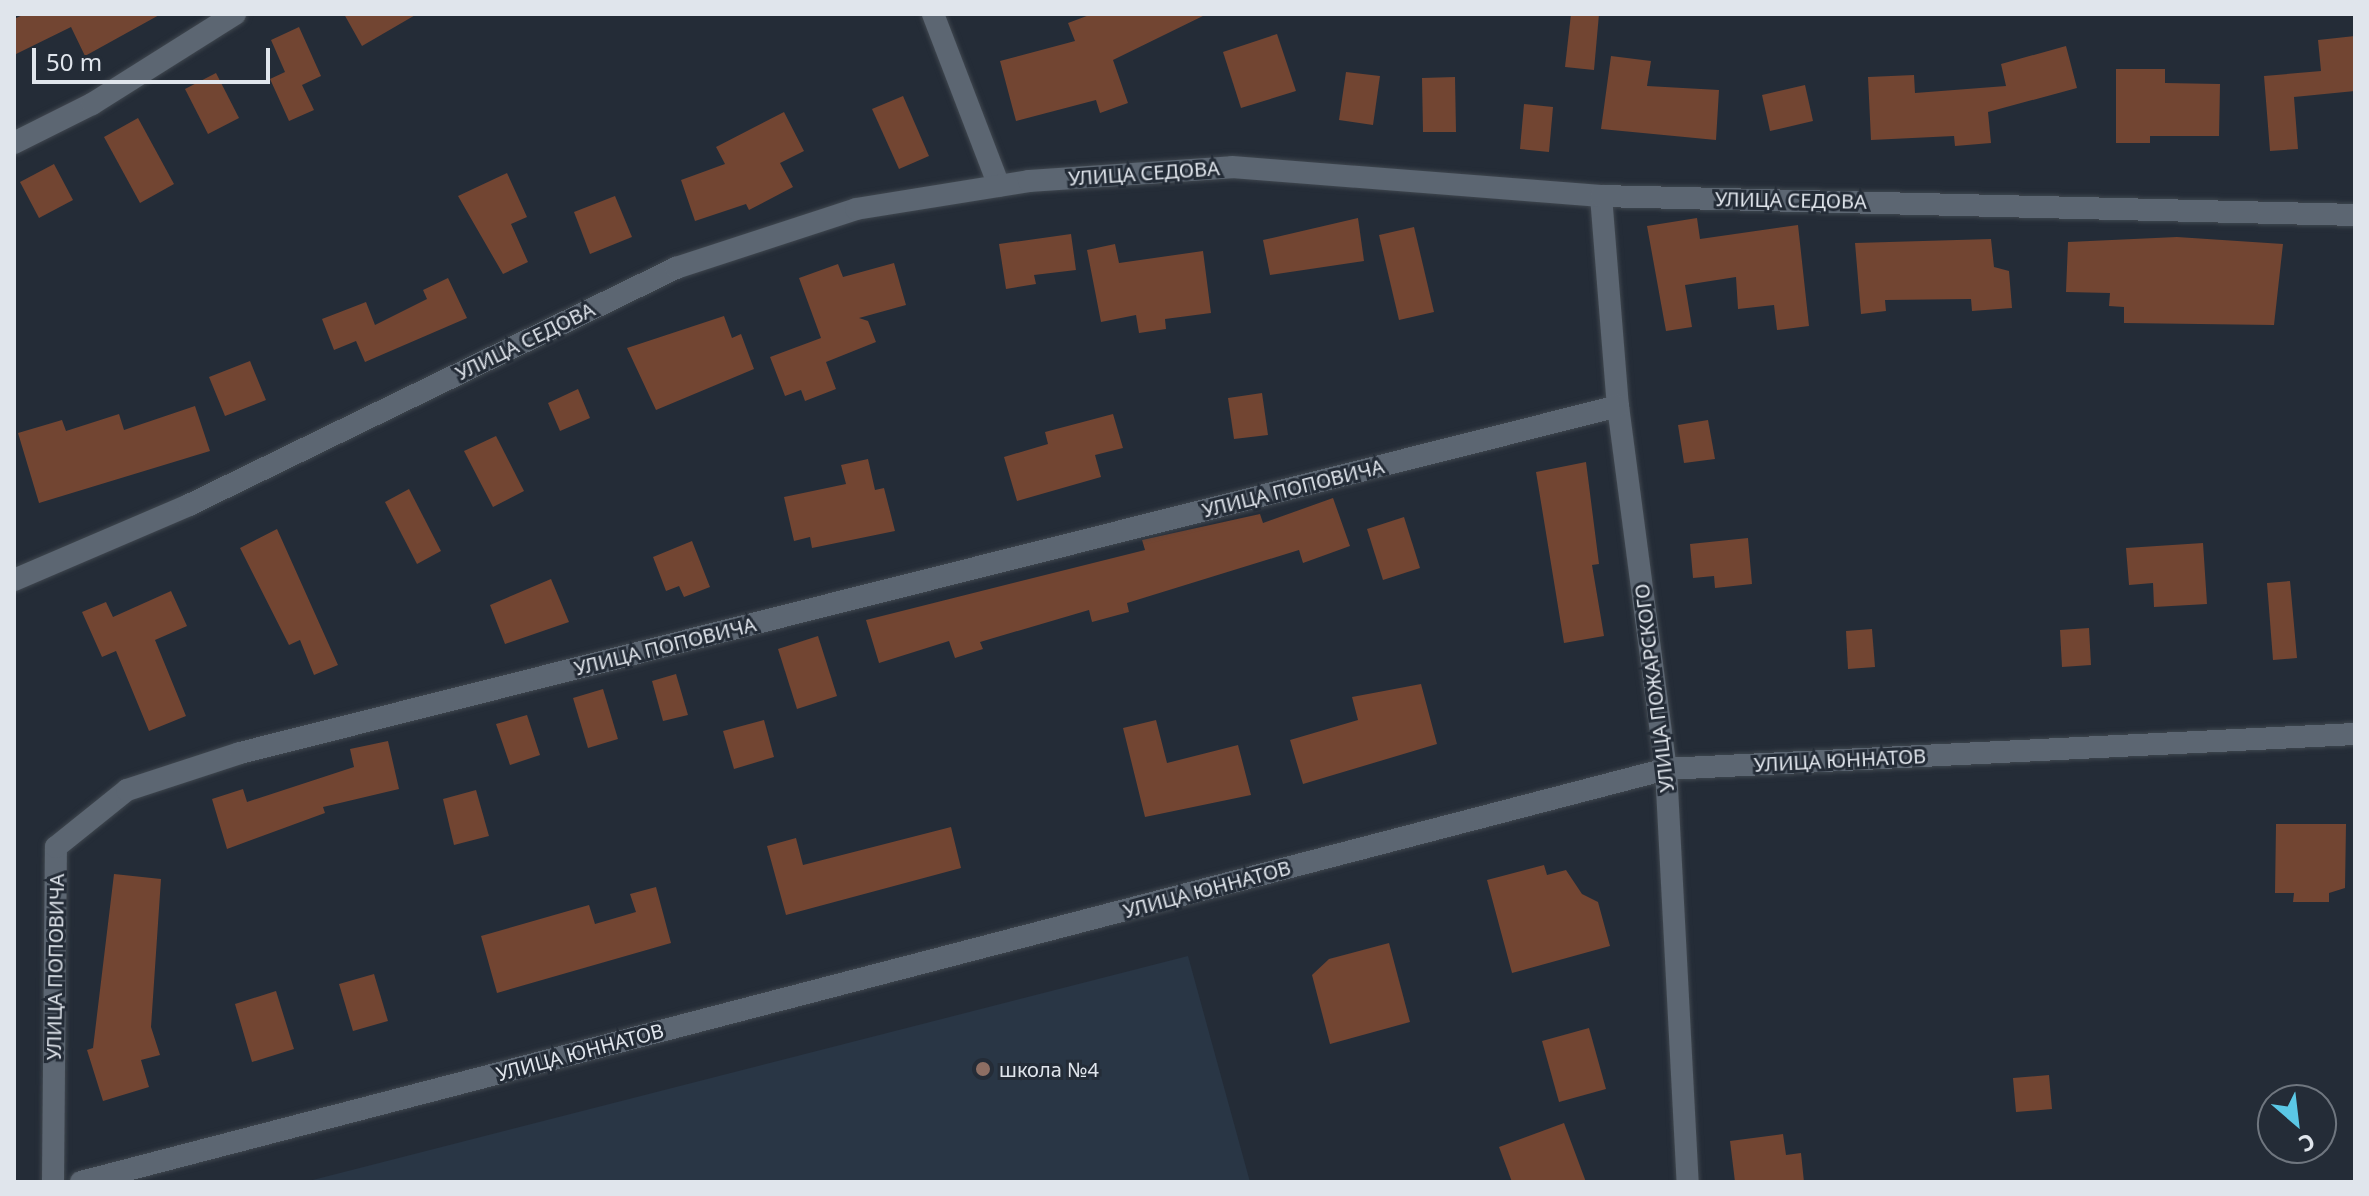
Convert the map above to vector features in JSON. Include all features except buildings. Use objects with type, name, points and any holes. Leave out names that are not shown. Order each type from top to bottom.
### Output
[{"type":"street","points":[[14,143],[92,104],[235,14]]},
{"type":"street","points":[[933,14],[999,186]]},
{"type":"street","name":"УЛИЦА СЕДОВА","points":[[14,580],[189,505],[676,268],[856,209],[999,186],[1232,167],[1601,196],[2355,215]]},
{"type":"street","name":"УЛИЦА ПОЖАРСКОГО","points":[[1601,196],[1618,406],[1666,769],[1688,1182]]},
{"type":"street","name":"УЛИЦА ПОПОВИЧА","points":[[53,1182],[56,847],[127,790],[255,749],[1618,406]]},
{"type":"street","name":"УЛИЦА ЮННАТОВ","points":[[81,1182],[1666,769],[2355,734]]},
{"type":"shaded area","name":"школа №4","points":[[1188,956],[1250,1182],[305,1182]]},
{"type":"place","name":"школа №4","points":[[983,1069]]}]
